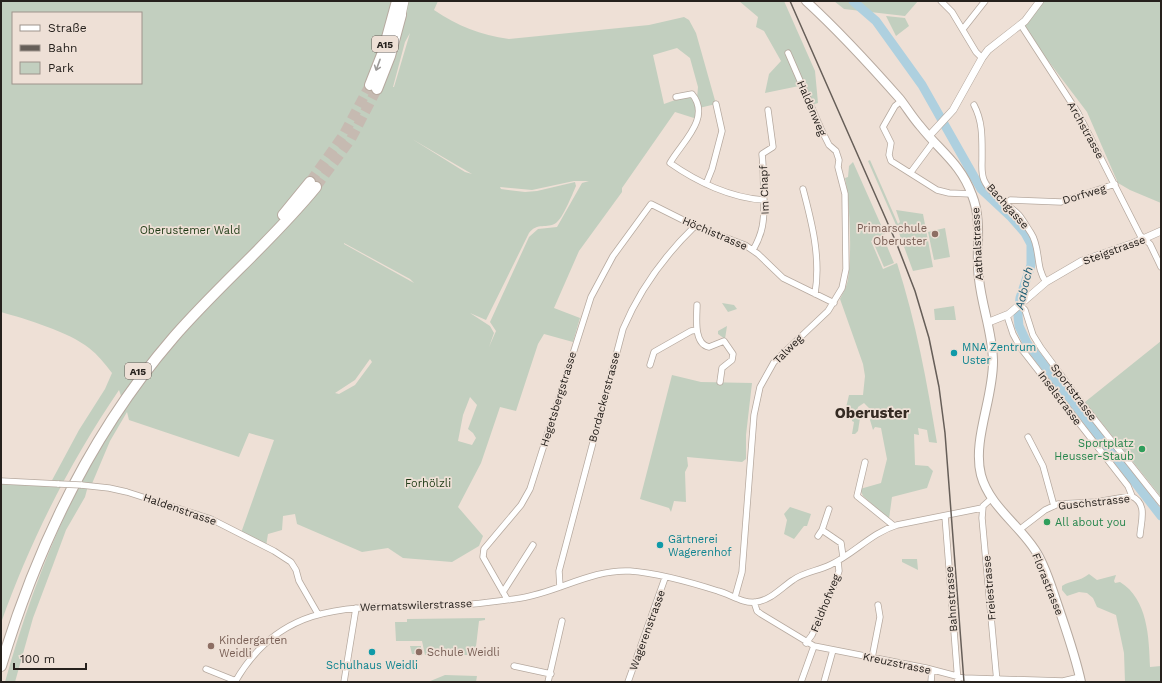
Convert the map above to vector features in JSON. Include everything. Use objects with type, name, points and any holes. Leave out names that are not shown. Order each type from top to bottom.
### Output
[{"type":"highway","name":"A15","points":[[397,1],[373,87],[390,56],[404,1]]},
{"type":"highway","name":"A15","points":[[1,642],[23,581],[44,531],[76,466],[110,410],[136,372],[166,336],[313,184],[283,225],[172,338],[141,377],[112,420],[71,490],[47,539],[24,596],[1,666]]},
{"type":"main road","name":"Aathalstrasse","points":[[806,1],[849,42],[902,101],[932,139],[953,161],[972,194],[978,221],[979,278],[992,343],[992,386],[979,455],[983,482],[992,498]]},
{"type":"main road","name":"Florastrasse","points":[[992,498],[1036,551],[1045,569],[1072,646],[1080,680]]},
{"type":"street","points":[[941,1],[952,12],[976,52],[982,58]]},
{"type":"street","points":[[963,29],[985,1]]},
{"type":"street","points":[[911,172],[939,126],[963,95],[982,58],[993,45],[1021,25],[1029,17],[1040,1]]},
{"type":"street","name":"Archstrasse","points":[[1021,25],[1078,113],[1144,239],[1150,244],[1161,267]]},
{"type":"street","name":"Haldenweg","points":[[788,53],[824,136],[829,145],[836,151],[840,160]]},
{"type":"street","points":[[676,97],[692,94],[696,99],[699,108],[693,130],[670,163],[706,184],[744,197],[764,200]]},
{"type":"street","points":[[902,101],[895,106],[883,127],[891,143],[889,155],[891,160],[911,172],[925,184],[937,190],[972,194]]},
{"type":"street","points":[[706,184],[714,163],[722,131],[716,104]]},
{"type":"street","name":"Bachgasse","points":[[974,105],[979,116],[982,132],[982,172],[984,180],[990,189],[1019,215],[1033,235],[1036,241],[1040,274],[1046,282]]},
{"type":"street","name":"Im Chapf","points":[[753,250],[764,227],[764,181],[762,154],[773,147],[768,110]]},
{"type":"street","name":"Talweg","points":[[735,597],[742,572],[754,415],[760,387],[774,362],[823,317],[834,303],[842,288],[846,262],[845,194],[838,167],[840,160]]},
{"type":"street","name":"Dorfweg","points":[[1006,203],[1010,200],[1061,202],[1115,184]]},
{"type":"street","points":[[803,188],[813,229],[817,258],[815,294]]},
{"type":"street","name":"Höchistrasse","points":[[651,204],[695,226],[737,241],[753,250],[783,278],[834,303]]},
{"type":"street","name":"Hegetsbergstrasse","points":[[507,599],[483,557],[484,549],[520,505],[530,489],[591,297],[613,256],[651,204]]},
{"type":"street","name":"Bordackerstrasse","points":[[560,587],[559,570],[623,329],[636,301],[650,278],[667,254],[695,226]]},
{"type":"street","name":"Steigstrasse","points":[[989,322],[1007,316],[1020,307],[1046,282],[1088,258],[1144,239],[1161,231]]},
{"type":"street","points":[[698,305],[696,330],[705,346],[709,347],[724,341],[733,354],[732,360],[722,368],[720,382]]},
{"type":"street","name":"Sportstrasse","points":[[1020,307],[1041,348],[1084,406],[1161,502]]},
{"type":"street","name":"Inselstrasse","points":[[1007,316],[1013,334],[1020,347],[1128,486],[1132,496]]},
{"type":"street","points":[[650,365],[654,352],[690,331],[696,330]]},
{"type":"street","points":[[1028,437],[1043,466],[1054,506]]},
{"type":"street","points":[[865,462],[857,496],[894,526]]},
{"type":"street","name":"Haldenstrasse","points":[[1,482],[81,485],[109,488],[127,492],[211,519],[274,551],[291,562],[296,570],[299,581],[318,614]]},
{"type":"street","name":"Guschstrasse","points":[[1019,530],[1054,506],[1096,502],[1132,496],[1140,504],[1143,511],[1140,535]]},
{"type":"street","points":[[754,602],[776,593],[802,575],[840,559],[871,536],[894,526],[982,508],[992,498]]},
{"type":"street","name":"Freiestrasse","points":[[982,508],[997,680]]},
{"type":"street","points":[[818,536],[822,530],[829,509]]},
{"type":"street","name":"Bahnstrasse","points":[[945,516],[957,679]]},
{"type":"street","points":[[822,530],[841,543],[840,559]]},
{"type":"street","points":[[503,592],[533,545]]},
{"type":"street","name":"Feldhofweg","points":[[806,643],[812,635],[836,580],[839,571],[840,559]]},
{"type":"street","name":"Wermatswilerstrasse","points":[[206,669],[235,681],[245,665],[272,638],[287,628],[318,614],[356,608],[441,606],[531,596],[596,576],[617,572],[639,572],[718,591],[754,602]]},
{"type":"street","name":"Wagerenstrasse","points":[[628,682],[665,578]]},
{"type":"street","name":"Kreuzstrasse","points":[[754,602],[757,611],[761,614],[806,643],[814,646],[932,670],[957,679],[1080,680]]},
{"type":"street","points":[[872,658],[880,617],[878,604]]},
{"type":"street","points":[[344,682],[356,608]]},
{"type":"street","points":[[548,682],[562,621]]},
{"type":"street","points":[[801,682],[814,646]]},
{"type":"street","points":[[824,682],[833,650]]},
{"type":"street","points":[[514,666],[551,674]]},
{"type":"street","points":[[931,682],[932,670]]},
{"type":"green space","points":[[1,1],[438,1],[434,10],[452,21],[488,35],[509,39],[649,25],[684,17],[689,20],[696,33],[716,104],[699,108],[697,119],[675,112],[622,188],[622,192],[579,251],[554,308],[580,318],[573,342],[544,334],[538,344],[516,411],[500,407],[481,463],[458,507],[483,536],[479,546],[452,562],[403,558],[388,548],[362,552],[297,524],[295,514],[283,516],[282,530],[268,534],[266,546],[241,533],[274,440],[249,433],[239,457],[129,420],[127,412],[110,441],[91,486],[88,486],[85,497],[66,530],[33,618],[15,682],[5,682],[27,610],[54,540],[86,472],[125,408],[119,390],[84,445],[52,503],[12,592],[1,623],[1,481],[50,484],[79,430],[105,389],[112,373],[89,348],[81,342],[59,331],[1,312]],"holes":[[[410,33],[393,87],[405,42]],[[677,48],[690,58],[698,87],[697,98],[692,94],[664,104],[653,55]],[[412,139],[472,174],[465,172]],[[574,181],[589,181],[582,183],[557,227],[538,229],[529,237],[490,322],[496,331],[489,347],[494,333],[490,326],[470,313],[486,320],[529,233],[535,228],[549,226],[556,223],[562,216],[576,186],[575,182],[537,191],[525,192],[501,189],[500,187],[532,190]],[[344,244],[410,279],[414,283]],[[370,359],[372,362],[355,385],[339,394],[335,393],[355,380]],[[470,397],[477,405],[468,429],[476,438],[472,445],[458,441],[463,415]]]},
{"type":"green space","points":[[739,1],[784,1],[815,71],[818,103],[808,106],[799,86],[765,93],[769,74],[781,61],[764,31],[756,27],[758,17]]},
{"type":"green space","points":[[834,1],[918,1],[905,16],[844,9]]},
{"type":"green space","points":[[1039,1],[1161,1],[1161,203],[1130,190],[1118,183],[1087,112],[1021,25]]},
{"type":"green space","points":[[886,16],[905,18],[909,26],[896,36]]},
{"type":"green space","points":[[870,160],[898,224],[900,222],[896,210],[923,214],[933,267],[913,271],[896,225],[868,161]]},
{"type":"green space","points":[[853,162],[885,234],[871,241],[883,269],[897,263],[904,285],[920,352],[937,443],[929,442],[927,430],[918,428],[919,435],[914,434],[915,465],[928,466],[933,471],[927,488],[892,497],[889,519],[863,496],[860,489],[881,483],[887,459],[881,428],[875,427],[873,430],[870,420],[874,414],[874,409],[870,409],[864,403],[858,407],[857,412],[860,418],[858,431],[855,434],[852,434],[854,422],[852,421],[852,418],[844,416],[849,395],[863,395],[865,376],[863,364],[840,299],[847,282],[850,256],[849,214],[845,178],[848,177],[849,166]]},
{"type":"green space","points":[[945,228],[950,257],[934,260],[928,232]]},
{"type":"green space","points":[[884,239],[894,263],[884,267],[874,244]]},
{"type":"green space","points":[[722,303],[734,305],[737,309],[728,312]]},
{"type":"green space","points":[[954,306],[956,320],[935,320],[934,309]]},
{"type":"green space","points":[[727,326],[725,339],[718,334],[718,331]]},
{"type":"green space","name":"Sportplatz Heusser-Staub","points":[[1161,341],[1161,497],[1085,402]]},
{"type":"green space","points":[[672,375],[701,382],[752,383],[746,435],[746,459],[742,462],[687,457],[688,466],[685,472],[686,502],[674,501],[671,512],[669,508],[640,499]]},
{"type":"green space","points":[[790,507],[811,514],[807,526],[804,526],[794,539],[784,534],[787,520],[784,514]]},
{"type":"green space","points":[[902,559],[917,559],[918,570],[902,562]]},
{"type":"green space","points":[[1089,574],[1097,580],[1116,575],[1114,581],[1115,583],[1120,582],[1129,589],[1136,598],[1142,609],[1145,620],[1149,644],[1150,667],[1161,666],[1161,682],[1125,682],[1124,653],[1116,615],[1097,607],[1093,598],[1087,593],[1079,592],[1067,596],[1062,590],[1062,586]]},
{"type":"green space","points":[[485,618],[485,620],[479,621],[475,655],[425,655],[422,641],[396,641],[395,622],[407,622],[407,619]]},
{"type":"green space","points":[[410,646],[421,646],[421,654],[412,654]]},
{"type":"green space","points":[[445,675],[477,676],[476,682],[428,682]]},
{"type":"waterway","name":"Aabach","points":[[853,1],[876,21],[922,85],[981,189],[1011,217],[1025,233],[1031,244],[1031,265],[1020,298],[1018,316],[1019,326],[1027,343],[1161,516]]},
{"type":"tunnel","points":[[310,182],[344,134],[370,85]]},
{"type":"tunnel","points":[[316,187],[351,139],[377,89]]},
{"type":"railway","points":[[790,1],[896,242],[915,291],[929,338],[939,387],[945,433],[964,682]]},
{"type":"place","name":"Primarschule Oberuster","points":[[935,234]]},
{"type":"place","name":"MNA Zentrum Uster","points":[[954,353]]},
{"type":"place","name":"Sportplatz Heusser-Staub","points":[[1142,449]]},
{"type":"place","name":"All about you","points":[[1047,522]]},
{"type":"place","name":"Gärtnerei Wagerenhof","points":[[660,545]]},
{"type":"place","name":"Kindergarten Weidli","points":[[211,646]]},
{"type":"place","name":"Schulhaus Weidli","points":[[372,652]]},
{"type":"place","name":"Schule Weidli","points":[[419,652]]},
{"type":"district","name":"Oberuster","points":[[872,413]]},
{"type":"park label","name":"Oberustemer Wald","points":[[190,230]]},
{"type":"park label","name":"Forhölzli","points":[[428,483]]}]
